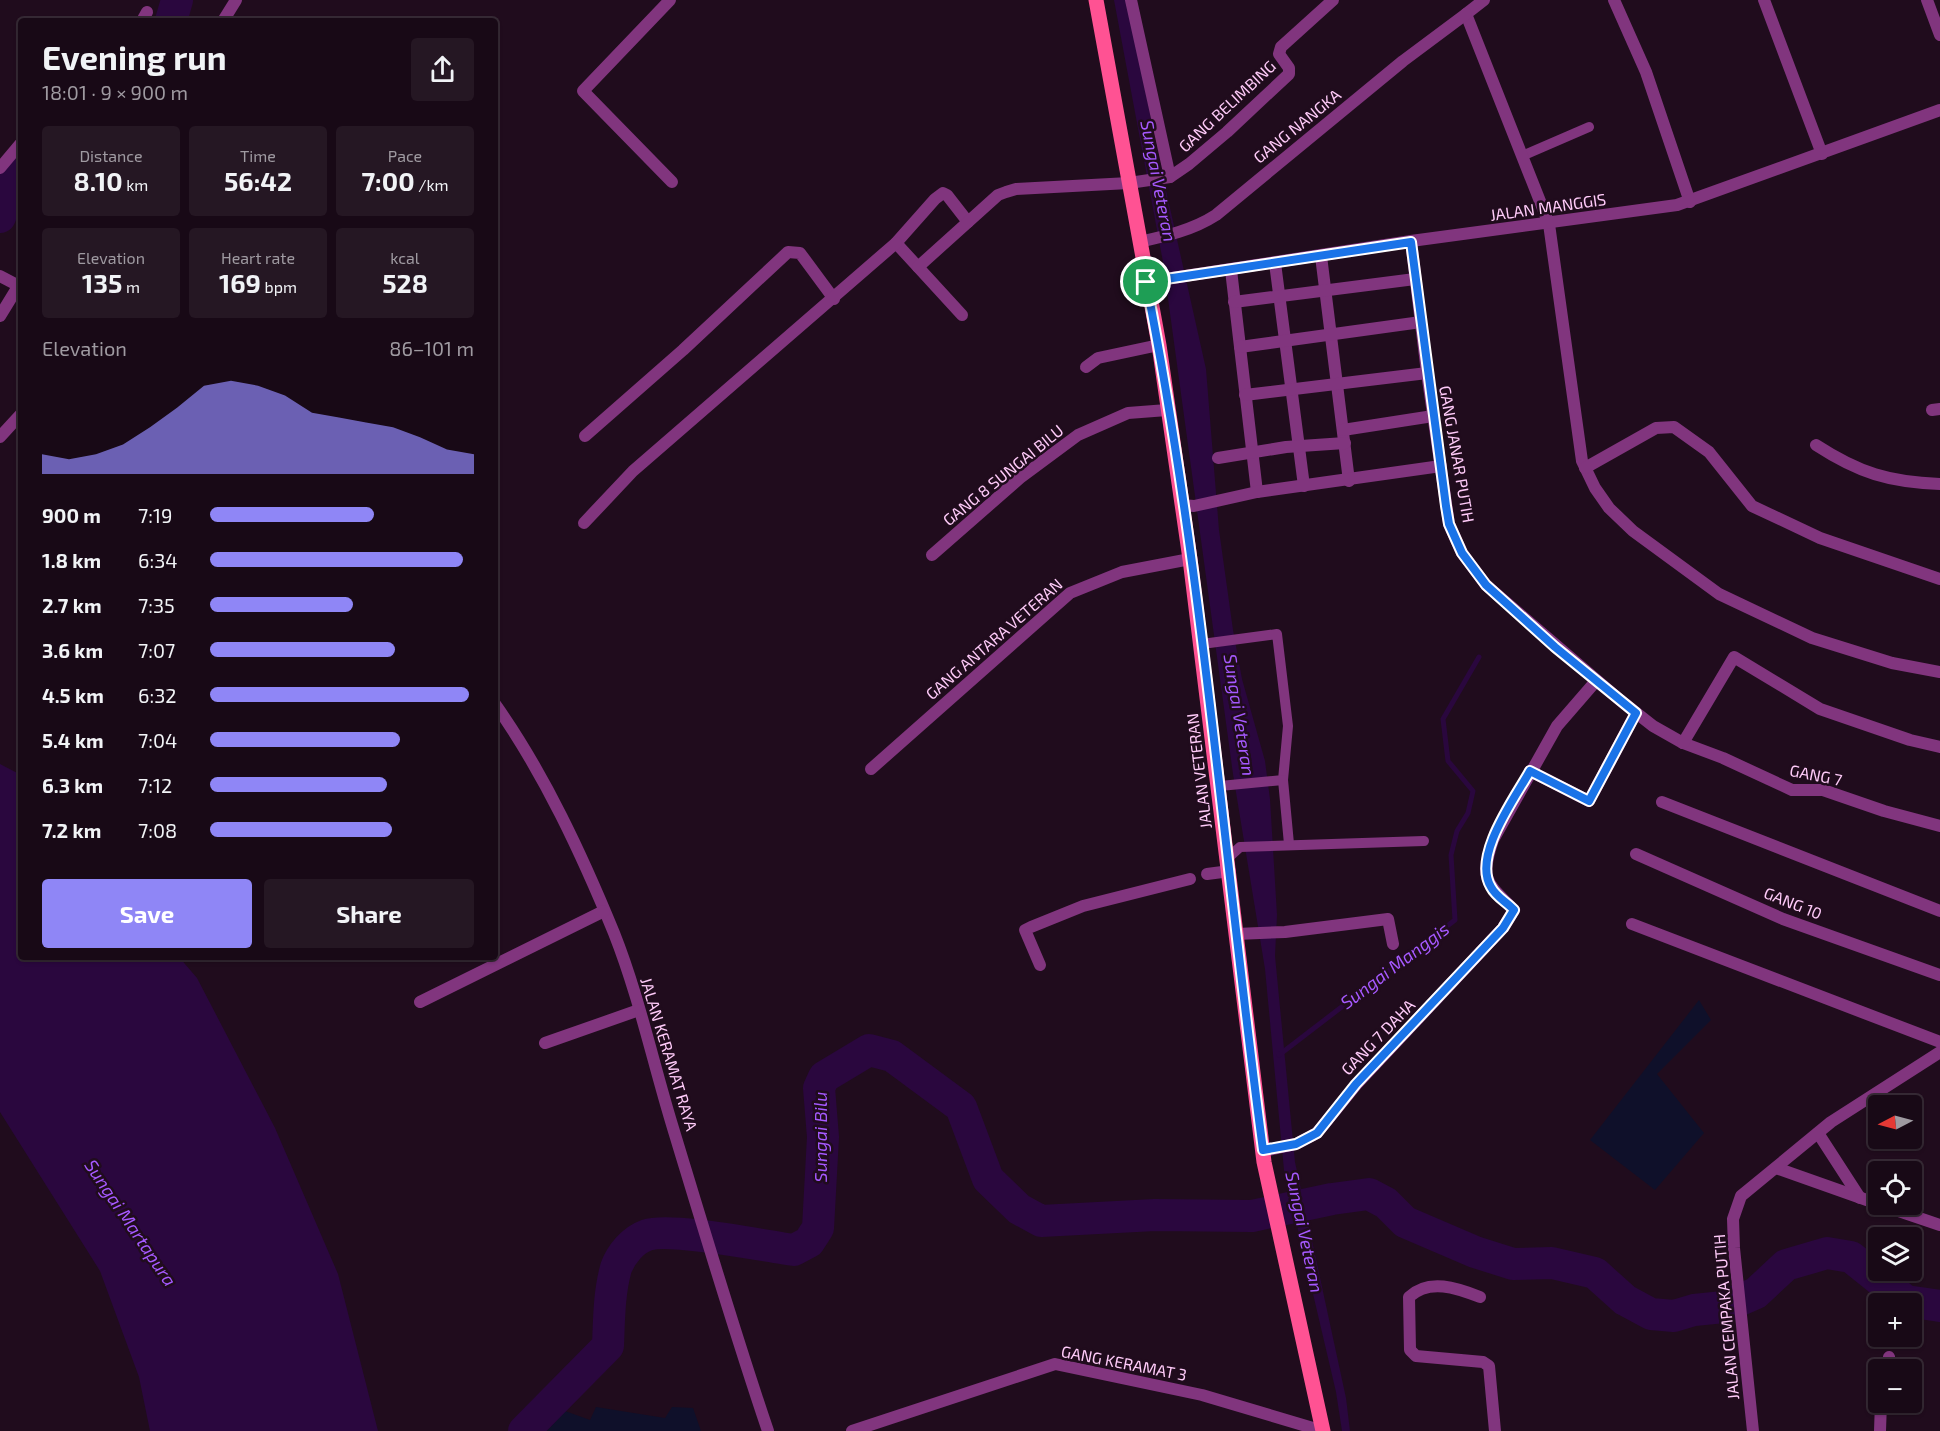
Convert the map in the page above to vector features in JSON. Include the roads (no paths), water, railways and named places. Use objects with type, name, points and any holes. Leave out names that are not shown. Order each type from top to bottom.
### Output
[{"type":"main road","name":"JALAN VETERAN","points":[[1096,0],[1159,345],[1167,410],[1188,505],[1191,559],[1209,643],[1220,786],[1236,934],[1270,1149],[1270,1193],[1323,1431]]},
{"type":"street","points":[[224,18],[236,0]]},
{"type":"street","points":[[670,0],[583,91],[672,182]]},
{"type":"street","points":[[1131,0],[1169,177]]},
{"type":"street","name":"GANG BELIMBING","points":[[918,267],[998,195],[1016,189],[1129,183],[1169,177],[1189,165],[1289,74],[1289,68],[1279,54],[1281,47],[1333,0]]},
{"type":"street","name":"GANG NANGKA","points":[[1139,242],[1205,223],[1402,61],[1484,0]]},
{"type":"street","points":[[1614,0],[1646,72],[1690,202]]},
{"type":"street","points":[[1764,0],[1822,154]]},
{"type":"street","points":[[1927,0],[1940,35]]},
{"type":"street","points":[[1466,14],[1549,224],[1582,461],[1594,488],[1609,508],[1633,531],[1719,594],[1812,638],[1892,663],[1940,672]]},
{"type":"street","name":"JALAN MANGGIS","points":[[1146,282],[1690,202],[1940,110]]},
{"type":"street","points":[[2,166],[18,146]]},
{"type":"street","points":[[585,523],[633,471],[896,243],[934,199],[943,193],[968,222]]},
{"type":"street","name":"GANG JANAR PUTIH","points":[[1411,242],[1426,373],[1449,524],[1462,553],[1486,585],[1596,681],[1636,713],[1686,744]]},
{"type":"street","points":[[896,243],[962,315]]},
{"type":"street","points":[[585,436],[683,350],[788,252],[800,253],[834,299]]},
{"type":"street","points":[[1321,256],[1350,481]]},
{"type":"street","points":[[1275,263],[1304,486]]},
{"type":"street","points":[[1231,270],[1257,492]]},
{"type":"street","points":[[0,276],[18,285]]},
{"type":"street","points":[[1234,302],[1415,279]]},
{"type":"street","points":[[0,316],[18,289]]},
{"type":"street","points":[[1240,347],[1421,322]]},
{"type":"street","points":[[1086,367],[1098,358],[1159,345]]},
{"type":"street","points":[[1245,395],[1426,373]]},
{"type":"street","name":"GANG 8 SUNGAI BILU","points":[[932,555],[1020,478],[1078,435],[1128,414],[1167,410]]},
{"type":"street","points":[[1343,430],[1433,416]]},
{"type":"street","points":[[0,437],[18,417]]},
{"type":"street","points":[[1586,468],[1656,428],[1674,428],[1709,452],[1752,506],[1820,538],[1940,579]]},
{"type":"street","points":[[1218,458],[1345,443]]},
{"type":"street","points":[[1815,445],[1863,472],[1909,483],[1940,484]]},
{"type":"street","points":[[1188,505],[1224,501],[1257,492],[1350,481],[1441,466]]},
{"type":"street","name":"GANG ANTARA VETERAN","points":[[871,769],[1070,593],[1122,572],[1191,559]]},
{"type":"street","points":[[1686,744],[1734,657],[1820,709],[1910,740],[1940,747]]},
{"type":"street","points":[[1596,681],[1557,726],[1530,771],[1589,801],[1636,713]]},
{"type":"street","name":"JALAN KERAMAT RAYA","points":[[498,708],[514,732],[564,824],[604,911],[639,1010],[712,1250],[732,1325],[768,1431]]},
{"type":"street","name":"GANG 7","points":[[1686,744],[1723,758],[1791,790],[1823,790],[1884,811],[1940,826]]},
{"type":"street","name":"GANG 7 DAHA","points":[[1270,1149],[1296,1144],[1317,1133],[1356,1084],[1458,979],[1503,928],[1514,911],[1490,886],[1486,860],[1493,840],[1530,771]]},
{"type":"street","points":[[1662,802],[1940,911]]},
{"type":"street","name":"GANG 10","points":[[1636,854],[1783,919],[1940,975]]},
{"type":"street","points":[[1207,874],[1229,865]]},
{"type":"street","points":[[1040,965],[1025,930],[1083,906],[1190,879]]},
{"type":"street","points":[[420,1002],[604,911]]},
{"type":"street","points":[[1236,934],[1285,932],[1388,919],[1394,944]]},
{"type":"street","points":[[1632,924],[1940,1042]]},
{"type":"street","points":[[545,1043],[639,1010]]},
{"type":"street","name":"JALAN CEMPAKA PUTIH","points":[[1753,1431],[1734,1229],[1741,1196],[1818,1133],[1940,1052]]},
{"type":"street","points":[[1818,1133],[1860,1198]]},
{"type":"street","points":[[1776,1168],[1868,1201]]},
{"type":"street","points":[[1910,1215],[1940,1225]]},
{"type":"street","points":[[1480,1297],[1463,1290],[1425,1286],[1409,1297],[1410,1350],[1412,1353],[1483,1362],[1489,1366],[1494,1431]]},
{"type":"street","name":"GANG KERAMAT 3","points":[[852,1431],[1055,1364],[1202,1395],[1323,1431]]},
{"type":"street","points":[[1880,1431],[1881,1413]]},
{"type":"lane","points":[[1522,156],[1589,127]]},
{"type":"lane","points":[[1209,643],[1277,634],[1288,726],[1283,780],[1286,844]]},
{"type":"lane","points":[[1220,786],[1283,780]]},
{"type":"lane","points":[[1229,865],[1240,847],[1424,841]]},
{"type":"water","name":"Sungai Veteran","points":[[1114,0],[1129,0],[1155,141],[1206,369],[1219,530],[1233,630],[1242,679],[1265,761],[1270,799],[1277,915],[1275,956],[1295,1162],[1346,1398],[1350,1431],[1342,1431],[1336,1392],[1284,1170],[1265,969],[1233,774],[1163,262]]},
{"type":"water","name":"Sungai Martapura","points":[[0,764],[18,773],[18,960],[182,960],[197,978],[275,1128],[338,1274],[378,1431],[150,1431],[139,1377],[100,1271],[0,1112]]},
{"type":"waterway","points":[[172,18],[177,0]]},
{"type":"waterway","points":[[0,217],[18,174]]},
{"type":"waterway","name":"Sungai Manggis","points":[[1279,1055],[1455,920],[1451,855],[1457,831],[1468,813],[1473,791],[1448,761],[1443,719],[1479,657]]},
{"type":"waterway","name":"Sungai Bilu","points":[[524,1431],[608,1346],[609,1316],[616,1268],[624,1253],[637,1240],[647,1235],[676,1233],[794,1250],[809,1242],[818,1228],[823,1137],[819,1088],[824,1077],[869,1050],[892,1056],[961,1107],[988,1179],[1019,1209],[1041,1221],[1155,1215],[1252,1216],[1332,1199],[1369,1194],[1386,1203],[1405,1222],[1475,1252],[1513,1264],[1552,1263],[1595,1273],[1625,1300],[1651,1314],[1674,1316],[1694,1310],[1724,1307],[1756,1293],[1786,1265],[1827,1253],[1851,1257],[1906,1301],[1940,1306]]}]
